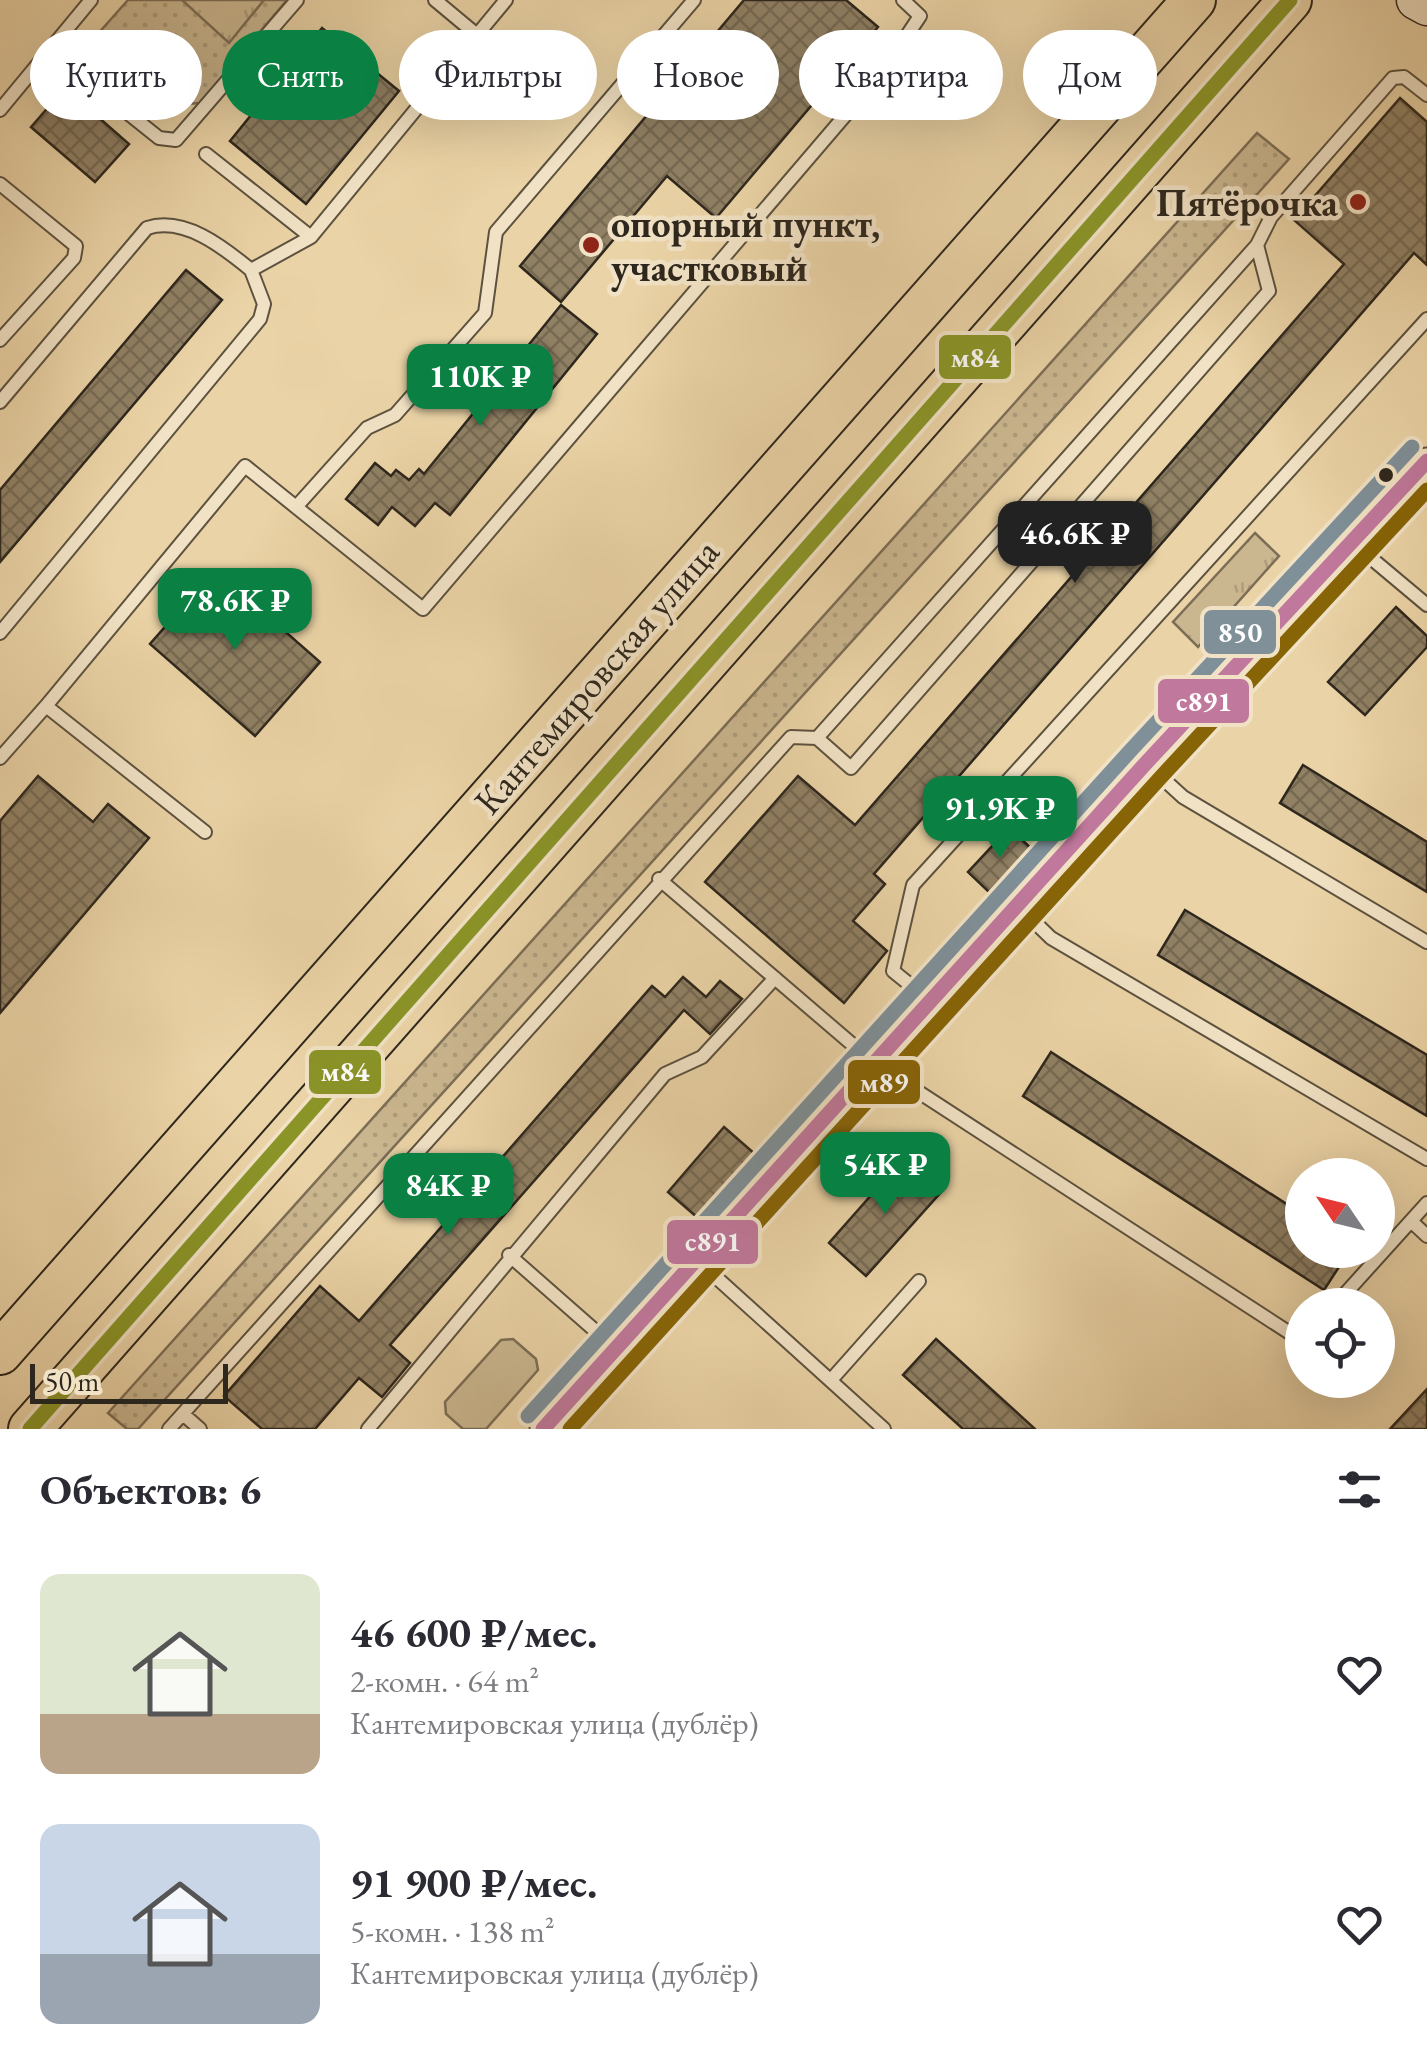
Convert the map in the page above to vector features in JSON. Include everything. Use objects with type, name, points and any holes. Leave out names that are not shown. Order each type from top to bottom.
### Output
[{"type":"main road","name":"Кантемировская улица","points":[[0,1354],[1194,0]]},
{"type":"main road","name":"Кантемировская улица","points":[[30,1429],[1290,0]]},
{"type":"main road","points":[[1416,0],[1427,6]]},
{"type":"street","points":[[543,1429],[1146,763],[1427,462]]},
{"type":"lane","points":[[65,30],[90,0]]},
{"type":"lane","points":[[202,110],[297,0]]},
{"type":"lane","points":[[434,0],[471,30]]},
{"type":"lane","points":[[481,30],[506,0]]},
{"type":"lane","points":[[296,507],[367,428],[396,415],[485,312],[496,232],[694,0]]},
{"type":"lane","points":[[0,758],[245,466],[423,609],[884,70],[920,16],[903,0]]},
{"type":"lane","points":[[0,110],[30,73]]},
{"type":"lane","points":[[817,738],[1257,245],[1271,216],[1393,78],[1404,77],[1427,95]]},
{"type":"lane","points":[[136,120],[159,138],[176,140],[193,120]]},
{"type":"lane","points":[[251,270],[311,237],[407,120]]},
{"type":"lane","points":[[206,154],[311,237]]},
{"type":"lane","points":[[0,184],[76,246],[74,258],[0,340]]},
{"type":"lane","points":[[0,402],[147,228],[177,225],[226,250],[251,270],[264,304],[260,319],[0,633]]},
{"type":"lane","points":[[169,1429],[790,737],[817,738],[850,768],[864,753],[1269,291],[1257,245]]},
{"type":"lane","points":[[930,1002],[893,971],[913,885],[1427,319]]},
{"type":"lane","points":[[1353,543],[1427,605]]},
{"type":"lane","points":[[46,706],[205,832]]},
{"type":"lane","points":[[1146,763],[1182,797],[1427,942]]},
{"type":"lane","points":[[660,879],[874,1063],[1285,1330]]},
{"type":"lane","points":[[1018,904],[1051,938],[1427,1160]]},
{"type":"lane","points":[[368,1429],[665,1074],[702,1057],[775,978]]},
{"type":"lane","points":[[1350,1288],[1427,1203]]},
{"type":"lane","points":[[1411,1220],[1427,1236]]},
{"type":"lane","points":[[510,1255],[616,1349]]},
{"type":"lane","points":[[697,1260],[884,1429]]},
{"type":"lane","points":[[831,1380],[920,1281]]},
{"type":"lane","points":[[183,1414],[200,1429]]},
{"type":"green space","points":[[128,0],[287,0],[262,30],[222,30],[222,77],[202,101],[202,30],[101,30]]},
{"type":"green space","points":[[182,0],[264,0],[240,30],[222,30],[222,37]]},
{"type":"green space","points":[[1257,133],[1289,159],[138,1429],[127,1429],[108,1413]]},
{"type":"green space","points":[[1255,533],[1279,556],[1198,647],[1173,622]]},
{"type":"green space","points":[[513,1339],[536,1359],[538,1370],[486,1429],[463,1429],[446,1414],[445,1402],[501,1340]]},
{"type":"building","points":[[744,0],[846,0],[878,27],[799,30],[799,120],[716,218],[667,176],[561,302],[520,266],[643,120],[779,120],[779,30],[719,30]]},
{"type":"building","points":[[379,75],[399,91],[379,115]]},
{"type":"building","points":[[1400,98],[1427,122],[1427,265],[1414,253],[874,874],[885,884],[853,921],[887,951],[844,1003],[705,882],[798,776],[855,825],[1344,264],[1294,220]]},
{"type":"building","points":[[37,120],[102,120],[129,144],[95,182],[31,127]]},
{"type":"building","points":[[247,120],[375,120],[306,204],[230,141]]},
{"type":"building","points":[[186,270],[222,300],[0,562],[0,490]]},
{"type":"building","points":[[561,305],[597,334],[450,515],[435,503],[415,526],[392,507],[378,525],[346,499],[375,463],[391,476],[396,470],[409,480],[419,469],[424,474]]},
{"type":"building","points":[[215,570],[320,662],[255,736],[150,644]]},
{"type":"building","points":[[1396,607],[1427,636],[1427,647],[1365,715],[1328,682]]},
{"type":"building","points":[[1303,765],[1427,842],[1427,892],[1280,803]]},
{"type":"building","points":[[38,776],[93,822],[108,804],[149,838],[0,1013],[0,821]]},
{"type":"building","points":[[1009,828],[1032,849],[991,894],[968,872]]},
{"type":"building","points":[[1185,910],[1427,1055],[1427,1116],[1158,955]]},
{"type":"building","points":[[683,977],[706,997],[720,981],[742,999],[710,1034],[684,1010],[390,1345],[410,1363],[382,1397],[359,1378],[315,1429],[262,1429],[224,1396],[320,1286],[359,1321],[652,986],[665,997]]},
{"type":"building","points":[[1051,1052],[1285,1203],[1285,1265],[1023,1096]]},
{"type":"building","points":[[724,1127],[763,1161],[706,1225],[668,1192]]},
{"type":"building","points":[[904,1158],[942,1191],[866,1276],[829,1243]]},
{"type":"building","points":[[1290,1268],[1338,1268],[1325,1288]]},
{"type":"building","points":[[936,1339],[1035,1429],[963,1429],[903,1375]]},
{"type":"building","points":[[1427,1389],[1427,1429],[1390,1429]]},
{"type":"transit line","name":"м84","points":[[30,1429],[1290,0]]},
{"type":"transit line","name":"850","points":[[528,1416],[1131,750],[1412,447]]},
{"type":"transit line","name":"с891","points":[[543,1429],[1146,763],[1427,461]]},
{"type":"transit line","name":"м89","points":[[570,1429],[1161,777],[1427,490]]},
{"type":"place","name":"Пятёрочка","points":[[1358,202]]},
{"type":"place","name":"опорный пункт, участковый","points":[[591,245]]}]
